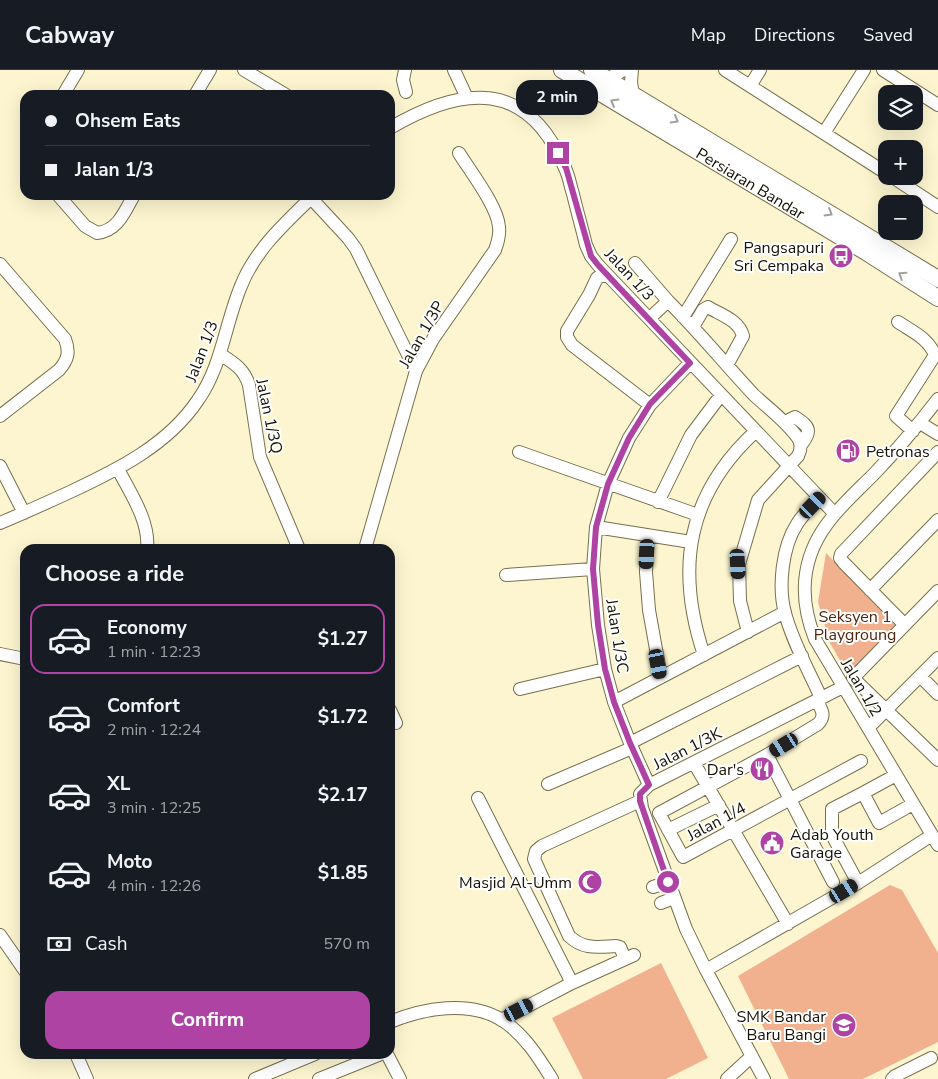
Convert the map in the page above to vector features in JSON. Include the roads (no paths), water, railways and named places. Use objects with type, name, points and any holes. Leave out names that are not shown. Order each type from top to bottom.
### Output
[{"type":"main road","name":"Persiaran Bandar","points":[[562,70],[866,252],[938,298]]},
{"type":"main road","name":"Persiaran Bandar","points":[[592,70],[938,279]]},
{"type":"street","points":[[66,90],[78,70]]},
{"type":"street","points":[[198,90],[210,70]]},
{"type":"street","points":[[244,70],[278,90]]},
{"type":"street","points":[[406,70],[403,80],[406,92]]},
{"type":"street","points":[[454,70],[467,98]]},
{"type":"street","points":[[606,79],[624,70]]},
{"type":"street","points":[[632,70],[633,95]]},
{"type":"street","points":[[725,70],[878,168]]},
{"type":"street","points":[[750,86],[760,70]]},
{"type":"street","points":[[824,133],[864,70]]},
{"type":"street","points":[[883,70],[938,105]]},
{"type":"street","name":"Jalan 1/3","points":[[395,125],[410,116],[438,104],[467,98],[501,99],[528,112],[549,137],[566,168],[591,256],[690,363],[835,514]]},
{"type":"street","name":"Jalan 1/3P","points":[[366,544],[416,371],[433,338],[495,250],[500,238],[500,225],[495,212],[459,153]]},
{"type":"street","points":[[905,185],[938,206]]},
{"type":"street","points":[[62,200],[91,231],[104,232],[111,230],[116,225],[131,200]]},
{"type":"street","name":"Jalan 1/3","points":[[0,523],[118,469],[164,437],[183,419],[198,400],[210,378],[220,354],[240,287],[248,271],[267,243],[308,200]]},
{"type":"street","points":[[315,200],[356,249],[416,371]]},
{"type":"street","points":[[683,316],[731,239]]},
{"type":"street","points":[[635,263],[756,396],[785,422],[799,439],[801,445],[801,451],[798,456],[758,500],[738,564],[740,601],[748,632]]},
{"type":"street","points":[[0,264],[65,340],[68,346],[66,363],[60,370],[0,416]]},
{"type":"street","points":[[606,274],[597,278],[567,331],[567,338],[576,348],[650,404]]},
{"type":"street","points":[[650,318],[668,301]]},
{"type":"street","points":[[693,326],[703,310],[708,307],[737,324],[743,336],[727,364]]},
{"type":"street","points":[[898,322],[926,339],[935,355],[896,416],[917,427],[938,434]]},
{"type":"street","name":"Jalan 1/3Q","points":[[220,354],[234,363],[246,376],[250,385],[260,457],[297,544]]},
{"type":"street","name":"Jalan 1/3C","points":[[649,785],[614,702],[605,669],[598,625],[593,569],[596,527],[608,484],[629,438],[650,404],[690,363]]},
{"type":"street","points":[[658,502],[691,435],[721,395]]},
{"type":"street","name":"Jalan 1/2","points":[[936,839],[896,776],[815,639],[808,621],[804,595],[807,569],[815,543],[827,524],[917,427],[938,399]]},
{"type":"street","points":[[704,655],[695,630],[689,601],[688,570],[691,542],[698,515],[709,488],[721,468],[737,448],[756,431]]},
{"type":"street","points":[[519,452],[698,515]]},
{"type":"street","points":[[905,625],[840,558],[841,554],[938,452]]},
{"type":"street","points":[[0,466],[24,513]]},
{"type":"street","points":[[118,469],[144,520],[147,544]]},
{"type":"street","points":[[819,699],[785,612],[783,571],[787,547],[796,525],[820,498]]},
{"type":"street","points":[[870,590],[938,520]]},
{"type":"street","points":[[596,527],[691,542]]},
{"type":"street","points":[[648,536],[646,572],[648,610],[661,678]]},
{"type":"street","points":[[506,574],[593,569]]},
{"type":"street","points":[[938,591],[853,678],[938,760]]},
{"type":"street","points":[[614,702],[785,612]]},
{"type":"street","points":[[0,654],[20,658]]},
{"type":"street","points":[[548,784],[631,746],[802,656]]},
{"type":"street","points":[[868,728],[938,658]]},
{"type":"street","points":[[520,689],[605,669]]},
{"type":"street","points":[[920,676],[938,694]]},
{"type":"street","name":"Jalan 1/3K","points":[[640,801],[640,794],[649,785],[843,686]]},
{"type":"street","name":"Jalan 1/4","points":[[819,699],[823,714],[818,724],[767,755],[659,813],[682,857],[862,761]]},
{"type":"street","points":[[767,755],[833,882]]},
{"type":"street","points":[[694,763],[788,924]]},
{"type":"street","points":[[858,883],[832,835],[832,809],[896,776]]},
{"type":"street","points":[[863,794],[879,823],[913,804]]},
{"type":"street","points":[[478,798],[572,983]]},
{"type":"street","points":[[501,1020],[572,983],[630,957],[620,947],[585,946],[577,944],[569,936],[534,859],[536,851],[542,846],[640,801],[686,929],[764,1079]]},
{"type":"street","points":[[668,830],[719,805]]},
{"type":"street","points":[[706,970],[936,839]]},
{"type":"street","points":[[653,887],[668,882]]},
{"type":"street","points":[[662,903],[674,898]]},
{"type":"street","points":[[0,935],[20,964]]},
{"type":"street","points":[[395,1020],[424,1011],[445,1008],[465,1009],[484,1013],[501,1020],[514,1029],[526,1042],[552,1079]]},
{"type":"street","points":[[726,1079],[752,1056]]},
{"type":"street","points":[[892,1079],[931,1058]]},
{"type":"street","points":[[78,1059],[87,1079]]},
{"type":"street","points":[[255,1079],[303,1059]]},
{"type":"street","points":[[319,1079],[369,1059]]},
{"type":"street","points":[[390,1059],[400,1079]]},
{"type":"place","name":"Pangsapuri Sri Cempaka","points":[[841,256]]},
{"type":"place","name":"Petronas","points":[[848,451]]},
{"type":"place","name":"Dar's","points":[[762,769]]},
{"type":"place","name":"Adab Youth Garage","points":[[772,843]]},
{"type":"place","name":"Masjid Al-Umm","points":[[590,882]]},
{"type":"place","name":"SMK Bandar Baru Bangi","points":[[844,1025]]},
{"type":"park label","name":"Seksyen 1 Playgroung","points":[[855,625]]}]
